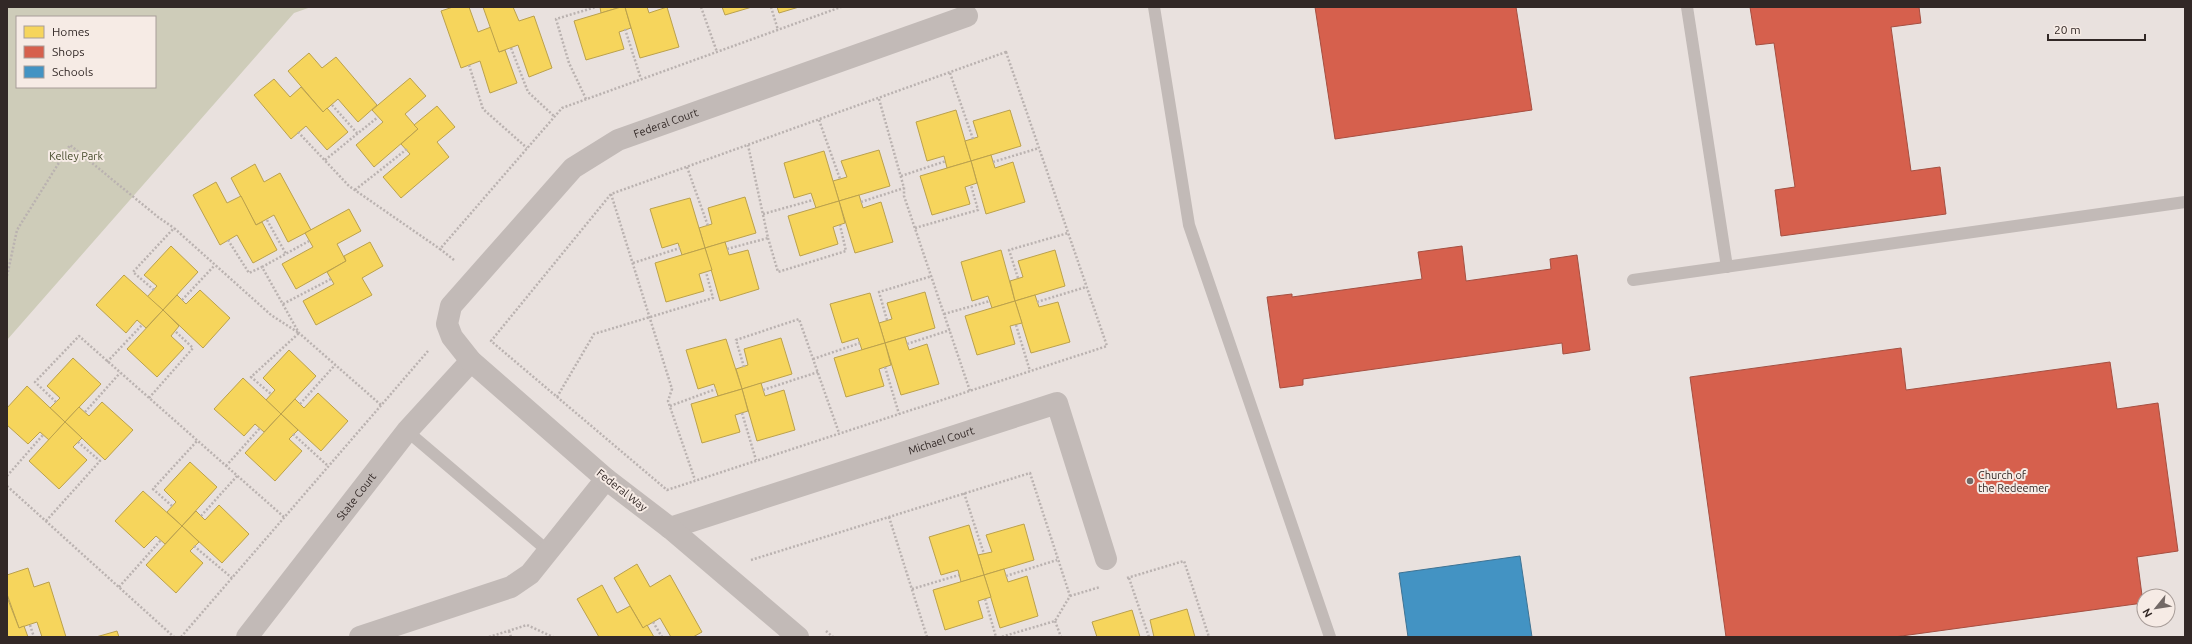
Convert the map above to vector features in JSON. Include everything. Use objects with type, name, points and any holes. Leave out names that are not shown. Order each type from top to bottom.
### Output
[{"type":"street","name":"Federal Court","points":[[452,337],[447,324],[451,306],[572,168],[618,140],[967,16]]},
{"type":"street","name":"Federal Way","points":[[452,337],[472,361],[606,479],[670,528],[798,637]]},
{"type":"street","name":"State Court","points":[[247,637],[407,431],[472,361]]},
{"type":"street","name":"Michael Court","points":[[670,528],[1057,403],[1106,559]]},
{"type":"street","points":[[360,637],[511,587],[530,574],[606,479]]},
{"type":"lane","points":[[1154,7],[1190,225],[1330,637]]},
{"type":"lane","points":[[1687,7],[1727,267]]},
{"type":"lane","points":[[1633,280],[2185,202]]},
{"type":"lane","points":[[407,431],[548,551]]},
{"type":"path","points":[[586,99],[569,63],[556,19],[596,7]]},
{"type":"path","points":[[701,7],[717,52]]},
{"type":"path","points":[[771,7],[778,30]]},
{"type":"path","points":[[625,29],[640,79]]},
{"type":"path","points":[[511,48],[528,92],[554,117]]},
{"type":"path","points":[[1006,52],[1107,346],[666,490],[491,341],[612,194],[950,73],[1006,52]]},
{"type":"path","points":[[469,65],[483,109],[527,148]]},
{"type":"path","points":[[950,73],[973,138]]},
{"type":"path","points":[[879,99],[901,176],[904,196],[970,391]]},
{"type":"path","points":[[332,104],[357,133]]},
{"type":"path","points":[[325,160],[378,117]]},
{"type":"path","points":[[819,119],[840,180]]},
{"type":"path","points":[[298,132],[355,190],[440,249]]},
{"type":"path","points":[[7,276],[17,230],[70,145],[158,217],[174,228],[271,315],[299,333],[381,405]]},
{"type":"path","points":[[748,145],[768,238],[778,272],[846,251],[840,225]]},
{"type":"path","points":[[992,162],[1039,148]]},
{"type":"path","points":[[355,190],[407,149]]},
{"type":"path","points":[[901,176],[946,161]]},
{"type":"path","points":[[687,167],[708,226]]},
{"type":"path","points":[[915,228],[978,210],[972,185]]},
{"type":"path","points":[[861,202],[904,188]]},
{"type":"path","points":[[612,194],[672,389],[668,401],[695,480]]},
{"type":"path","points":[[763,214],[813,200]]},
{"type":"path","points":[[267,220],[286,254]]},
{"type":"path","points":[[154,290],[133,272],[174,228]]},
{"type":"path","points":[[1018,278],[1009,250],[1068,233]]},
{"type":"path","points":[[727,249],[768,238]]},
{"type":"path","points":[[228,240],[249,273],[309,241]]},
{"type":"path","points":[[633,263],[680,248]]},
{"type":"path","points":[[182,300],[216,265]]},
{"type":"path","points":[[262,267],[299,333]]},
{"type":"path","points":[[557,397],[594,334],[713,298],[706,272]]},
{"type":"path","points":[[887,320],[878,292],[932,276]]},
{"type":"path","points":[[283,304],[331,279]]},
{"type":"path","points":[[1037,302],[1086,287]]},
{"type":"path","points":[[944,314],[990,301]]},
{"type":"path","points":[[744,367],[736,340],[799,319],[839,434]]},
{"type":"path","points":[[107,362],[142,324]]},
{"type":"path","points":[[1016,325],[1030,371]]},
{"type":"path","points":[[907,344],[950,330]]},
{"type":"path","points":[[149,398],[193,348],[175,331]]},
{"type":"path","points":[[271,394],[252,376],[299,333]]},
{"type":"path","points":[[56,402],[35,382],[79,336],[284,517]]},
{"type":"path","points":[[813,359],[860,343]]},
{"type":"path","points":[[300,404],[335,365]]},
{"type":"path","points":[[886,367],[899,414]]},
{"type":"path","points":[[763,390],[818,372]]},
{"type":"path","points":[[85,412],[120,373]]},
{"type":"path","points":[[670,406],[716,389]]},
{"type":"path","points":[[742,413],[756,460]]},
{"type":"path","points":[[226,466],[260,428]]},
{"type":"path","points":[[294,434],[328,466]]},
{"type":"path","points":[[7,476],[43,435]]},
{"type":"path","points":[[172,506],[153,489],[197,441]]},
{"type":"path","points":[[46,522],[100,461],[78,442]]},
{"type":"path","points":[[753,566],[747,561],[1030,473],[1070,596]]},
{"type":"path","points":[[201,516],[237,476]]},
{"type":"path","points":[[7,486],[174,637]]},
{"type":"path","points":[[964,493],[984,554]]},
{"type":"path","points":[[889,517],[927,637]]},
{"type":"path","points":[[118,587],[161,540]]},
{"type":"path","points":[[194,546],[232,578]]},
{"type":"path","points":[[1006,576],[1058,560]]},
{"type":"path","points":[[1121,580],[1184,561],[1209,637]]},
{"type":"path","points":[[912,589],[959,575]]},
{"type":"path","points":[[1129,578],[1149,637]]},
{"type":"path","points":[[1001,637],[1055,621],[1070,596],[1107,585]]},
{"type":"path","points":[[985,599],[996,637]]},
{"type":"path","points":[[1055,621],[1061,637]]},
{"type":"path","points":[[653,622],[662,637]]},
{"type":"path","points":[[30,625],[34,637]]},
{"type":"path","points":[[489,637],[527,625],[553,637]]},
{"type":"path","points":[[821,627],[833,637]]},
{"type":"path","points":[[509,631],[511,637]]},
{"type":"green space","name":"Kelley Park","points":[[7,7],[311,7],[294,13],[7,340]]},
{"type":"building: Homes","points":[[453,7],[469,7],[478,32],[491,27],[499,52],[505,50],[517,83],[490,93],[480,61],[461,68],[441,11]]},
{"type":"building: Homes","points":[[483,7],[513,7],[519,21],[534,16],[552,68],[529,77],[518,45],[499,52]]},
{"type":"building: Homes","points":[[600,7],[621,7],[601,13]]},
{"type":"building: Homes","points":[[625,7],[631,28],[619,32],[624,49],[586,60],[574,21]]},
{"type":"building: Homes","points":[[625,7],[647,7],[649,13],[667,7],[679,47],[640,58]]},
{"type":"building: Homes","points":[[722,7],[752,7],[725,15]]},
{"type":"building: Homes","points":[[777,7],[799,7],[779,13]]},
{"type":"building: Homes","points":[[309,53],[322,68],[336,57],[377,105],[358,122],[338,99],[323,112],[288,71]]},
{"type":"building: Homes","points":[[410,78],[426,96],[405,114],[418,129],[374,167],[356,145],[383,122],[372,110]]},
{"type":"building: Homes","points":[[274,79],[290,97],[301,87],[323,112],[327,108],[348,132],[327,150],[306,126],[291,139],[254,95]]},
{"type":"building: Homes","points":[[437,106],[455,127],[437,142],[449,157],[401,198],[383,177],[410,154],[401,144],[418,129],[414,125]]},
{"type":"building: Homes","points":[[956,110],[971,161],[947,168],[944,156],[927,161],[916,122]]},
{"type":"building: Homes","points":[[1010,110],[1021,146],[971,161],[965,141],[978,137],[973,121]]},
{"type":"building: Homes","points":[[879,150],[890,186],[839,201],[833,181],[847,177],[841,161]]},
{"type":"building: Homes","points":[[824,151],[839,201],[816,208],[811,193],[794,198],[784,163]]},
{"type":"building: Homes","points":[[991,155],[995,168],[1013,162],[1025,202],[986,214],[971,161]]},
{"type":"building: Homes","points":[[971,161],[977,183],[965,187],[970,204],[932,215],[920,176]]},
{"type":"building: Homes","points":[[255,164],[264,182],[280,173],[311,230],[288,242],[274,215],[256,225],[231,178]]},
{"type":"building: Homes","points":[[216,182],[227,203],[241,196],[256,225],[262,222],[277,250],[253,263],[237,235],[220,245],[193,195]]},
{"type":"building: Homes","points":[[859,195],[863,208],[881,202],[893,242],[855,253],[839,201]]},
{"type":"building: Homes","points":[[745,197],[756,233],[705,248],[699,228],[712,224],[708,208]]},
{"type":"building: Homes","points":[[690,198],[705,248],[682,255],[678,243],[662,248],[650,209]]},
{"type":"building: Homes","points":[[839,201],[845,223],[833,227],[838,244],[800,256],[788,216]]},
{"type":"building: Homes","points":[[349,209],[361,231],[337,244],[346,261],[296,289],[282,264],[313,247],[305,233]]},
{"type":"building: Homes","points":[[370,242],[383,266],[362,278],[372,295],[316,325],[303,301],[334,284],[327,272],[346,261],[344,256]]},
{"type":"building: Homes","points":[[725,242],[729,255],[748,250],[759,289],[720,301],[705,248]]},
{"type":"building: Homes","points":[[171,246],[198,272],[163,310],[147,297],[157,286],[144,275]]},
{"type":"building: Homes","points":[[705,248],[712,270],[699,274],[704,291],[666,302],[655,263]]},
{"type":"building: Homes","points":[[1001,250],[1015,301],[992,308],[988,296],[972,301],[961,262]]},
{"type":"building: Homes","points":[[1055,250],[1065,286],[1015,301],[1010,281],[1023,277],[1018,261]]},
{"type":"building: Homes","points":[[124,275],[163,310],[146,328],[137,320],[126,333],[96,305]]},
{"type":"building: Homes","points":[[200,290],[230,318],[203,348],[163,310],[177,295],[186,304]]},
{"type":"building: Homes","points":[[925,292],[935,328],[885,343],[879,323],[892,319],[887,303]]},
{"type":"building: Homes","points":[[870,293],[885,343],[862,350],[858,338],[842,343],[830,304]]},
{"type":"building: Homes","points":[[1035,295],[1039,307],[1058,302],[1070,342],[1031,353],[1015,301]]},
{"type":"building: Homes","points":[[1015,301],[1022,323],[1010,326],[1015,344],[977,355],[965,316]]},
{"type":"building: Homes","points":[[163,310],[179,326],[171,336],[184,348],[157,377],[127,349]]},
{"type":"building: Homes","points":[[905,337],[909,350],[927,344],[939,384],[901,395],[885,343]]},
{"type":"building: Homes","points":[[781,338],[792,374],[742,389],[736,369],[748,365],[744,349]]},
{"type":"building: Homes","points":[[726,339],[742,389],[718,396],[714,384],[698,389],[686,350]]},
{"type":"building: Homes","points":[[885,343],[891,365],[879,369],[884,386],[846,397],[834,358]]},
{"type":"building: Homes","points":[[289,350],[316,376],[281,414],[266,400],[275,390],[263,378]]},
{"type":"building: Homes","points":[[73,358],[101,384],[65,422],[50,408],[60,398],[47,386]]},
{"type":"building: Homes","points":[[243,378],[281,414],[264,432],[255,424],[244,436],[214,409]]},
{"type":"building: Homes","points":[[761,383],[765,396],[784,390],[795,430],[757,441],[742,389]]},
{"type":"building: Homes","points":[[27,386],[65,422],[49,440],[40,432],[28,444],[7,425],[7,408]]},
{"type":"building: Homes","points":[[742,389],[748,411],[735,415],[740,432],[702,443],[691,404]]},
{"type":"building: Homes","points":[[318,393],[348,421],[321,451],[281,414],[295,399],[304,408]]},
{"type":"building: Homes","points":[[102,402],[133,430],[105,460],[65,422],[79,407],[89,416]]},
{"type":"building: Homes","points":[[281,414],[298,430],[289,439],[302,451],[275,481],[245,453]]},
{"type":"building: Homes","points":[[65,422],[82,438],[73,447],[87,460],[59,489],[29,461]]},
{"type":"building: Homes","points":[[190,462],[217,487],[182,526],[167,512],[176,502],[164,490]]},
{"type":"building: Homes","points":[[143,491],[182,526],[165,544],[156,536],[144,548],[115,521]]},
{"type":"building: Homes","points":[[219,505],[249,534],[222,563],[182,526],[196,511],[205,520]]},
{"type":"building: Homes","points":[[1024,524],[1034,560],[984,575],[978,555],[992,552],[986,535]]},
{"type":"building: Homes","points":[[969,525],[984,575],[961,582],[958,570],[941,575],[929,537]]},
{"type":"building: Homes","points":[[182,526],[199,542],[190,551],[203,563],[176,593],[146,565]]},
{"type":"building: Homes","points":[[637,564],[650,587],[670,575],[702,632],[693,637],[671,637],[660,618],[643,628],[614,578]]},
{"type":"building: Homes","points":[[28,568],[34,587],[49,582],[66,637],[42,637],[37,622],[19,628],[7,594],[7,575]]},
{"type":"building: Homes","points":[[1004,569],[1008,582],[1027,576],[1038,616],[1000,628],[984,575]]},
{"type":"building: Homes","points":[[984,575],[991,597],[978,601],[983,618],[945,630],[933,590]]},
{"type":"building: Homes","points":[[602,585],[617,613],[630,606],[643,628],[647,625],[654,637],[599,637],[577,599]]},
{"type":"building: Homes","points":[[7,597],[19,628],[24,626],[28,637],[7,637]]},
{"type":"building: Homes","points":[[1187,609],[1195,637],[1154,637],[1150,620]]},
{"type":"building: Homes","points":[[1132,610],[1140,637],[1097,637],[1092,622]]},
{"type":"building: Homes","points":[[117,631],[119,637],[96,637]]},
{"type":"building: Shops","points":[[1315,7],[1516,7],[1532,110],[1335,139]]},
{"type":"building: Shops","points":[[1750,7],[1919,7],[1921,23],[1891,27],[1911,171],[1940,167],[1946,214],[1781,236],[1775,190],[1795,187],[1774,43],[1756,45]]},
{"type":"building: Shops","points":[[1462,246],[1466,281],[1551,269],[1550,259],[1577,255],[1590,350],[1563,354],[1562,343],[1303,379],[1303,385],[1280,388],[1267,297],[1292,294],[1292,297],[1422,279],[1418,252]]},
{"type":"building: Shops","points":[[1901,348],[1906,390],[2110,362],[2117,409],[2158,403],[2178,551],[2137,557],[2141,588],[2136,588],[2136,604],[1894,637],[1726,637],[1690,377]]},
{"type":"building: Schools","points":[[1520,556],[1532,637],[1408,637],[1399,573]]},
{"type":"place","name":"Church of the Redeemer","points":[[1970,481]]}]
